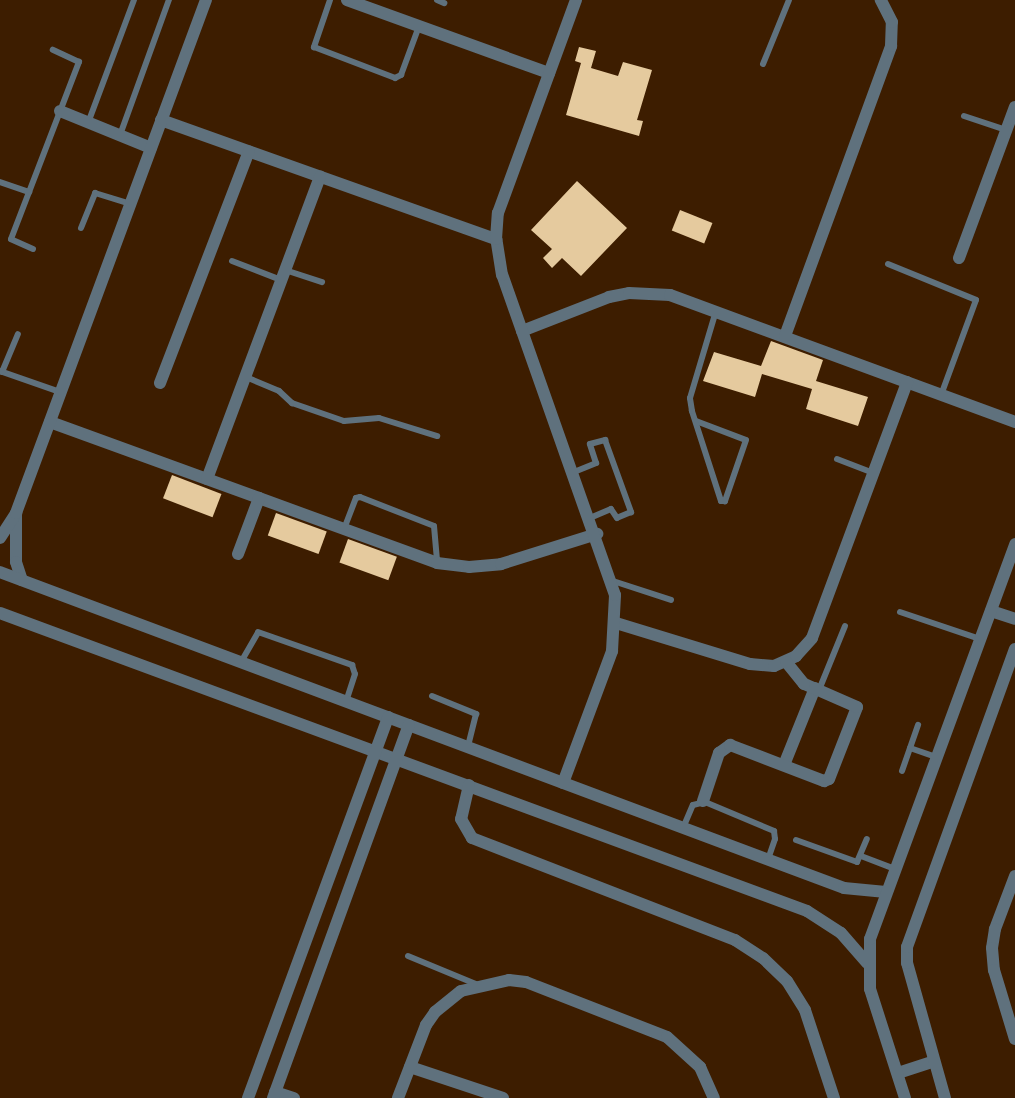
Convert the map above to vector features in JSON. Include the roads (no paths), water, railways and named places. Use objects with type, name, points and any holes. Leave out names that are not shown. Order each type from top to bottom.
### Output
[{"type":"street","points":[[0,538],[16,513],[206,0]]},
{"type":"street","points":[[347,0],[372,4],[419,26],[549,73]]},
{"type":"street","points":[[563,783],[612,651],[616,623],[613,581],[502,275],[496,239],[498,213],[576,0]]},
{"type":"street","points":[[785,336],[891,46],[892,22],[881,0]]},
{"type":"street","points":[[959,258],[1015,107]]},
{"type":"street","points":[[60,111],[151,148]]},
{"type":"street","points":[[161,120],[496,239]]},
{"type":"street","points":[[160,383],[249,151]]},
{"type":"street","points":[[207,479],[320,176]]},
{"type":"street","points":[[522,331],[609,297],[629,293],[670,295],[716,310],[1015,422]]},
{"type":"street","points":[[616,623],[750,664],[786,662],[812,638],[907,382]]},
{"type":"street","points":[[50,422],[437,562],[469,567],[501,564],[597,534]]},
{"type":"street","points":[[238,554],[259,498]]},
{"type":"street","points":[[16,513],[15,562],[22,580]]},
{"type":"street","points":[[905,1098],[874,1003],[867,963],[873,928],[1015,544]]},
{"type":"street","points":[[0,572],[855,891],[886,892]]},
{"type":"street","points":[[991,611],[1015,619]]},
{"type":"street","points":[[0,613],[807,911],[841,933],[867,963]]},
{"type":"street","points":[[945,1098],[907,963],[907,946],[1015,649]]},
{"type":"street","points":[[703,801],[719,753],[725,746],[734,745],[824,781],[829,779],[857,707],[798,680],[786,662]]},
{"type":"street","points":[[784,765],[817,689]]},
{"type":"street","points":[[248,1098],[388,717]]},
{"type":"street","points":[[294,1098],[274,1095],[409,725]]},
{"type":"street","points":[[469,785],[461,819],[472,838],[735,940],[763,958],[787,981],[805,1010],[834,1098]]},
{"type":"street","points":[[1015,876],[995,929],[992,948],[994,970],[1015,1040]]},
{"type":"street","points":[[398,1098],[435,1012],[461,991],[476,984],[509,980],[526,982],[656,1031],[690,1055],[714,1098]]},
{"type":"street","points":[[897,1073],[934,1061]]},
{"type":"street","points":[[410,1067],[502,1098]]},
{"type":"lane","points":[[88,123],[135,0]]},
{"type":"lane","points":[[120,135],[170,0]]},
{"type":"lane","points":[[330,0],[314,47],[395,78],[401,75],[419,26]]},
{"type":"lane","points":[[763,64],[789,0]]},
{"type":"lane","points":[[33,249],[11,240],[78,61],[52,50]]},
{"type":"lane","points":[[964,116],[1007,130]]},
{"type":"lane","points":[[0,182],[29,192]]},
{"type":"lane","points":[[81,228],[96,193],[130,205]]},
{"type":"lane","points":[[232,261],[283,275],[322,282]]},
{"type":"lane","points":[[888,264],[976,300],[941,394]]},
{"type":"lane","points":[[696,421],[746,440],[725,501],[721,501],[696,421],[692,385],[716,310]]},
{"type":"lane","points":[[18,334],[1,371],[61,392]]},
{"type":"lane","points":[[245,376],[279,391],[292,403],[344,421],[379,418],[438,436]]},
{"type":"lane","points":[[574,472],[596,464],[590,444],[605,440],[631,512],[617,518],[611,509],[590,518]]},
{"type":"lane","points":[[837,459],[873,473]]},
{"type":"lane","points":[[344,529],[356,498],[360,497],[434,526],[437,562]]},
{"type":"lane","points":[[613,581],[671,600]]},
{"type":"lane","points":[[900,612],[980,639]]},
{"type":"lane","points":[[817,689],[845,626]]},
{"type":"lane","points":[[241,662],[258,632],[352,665],[355,674],[346,702]]},
{"type":"lane","points":[[432,696],[476,714],[468,747]]},
{"type":"lane","points":[[902,771],[918,725]]},
{"type":"lane","points":[[910,748],[936,757]]},
{"type":"lane","points":[[683,828],[693,805],[703,801],[774,831],[775,840],[768,859]]},
{"type":"lane","points":[[796,840],[857,862],[867,839]]},
{"type":"lane","points":[[861,856],[895,870]]},
{"type":"lane","points":[[408,956],[476,984]]}]
